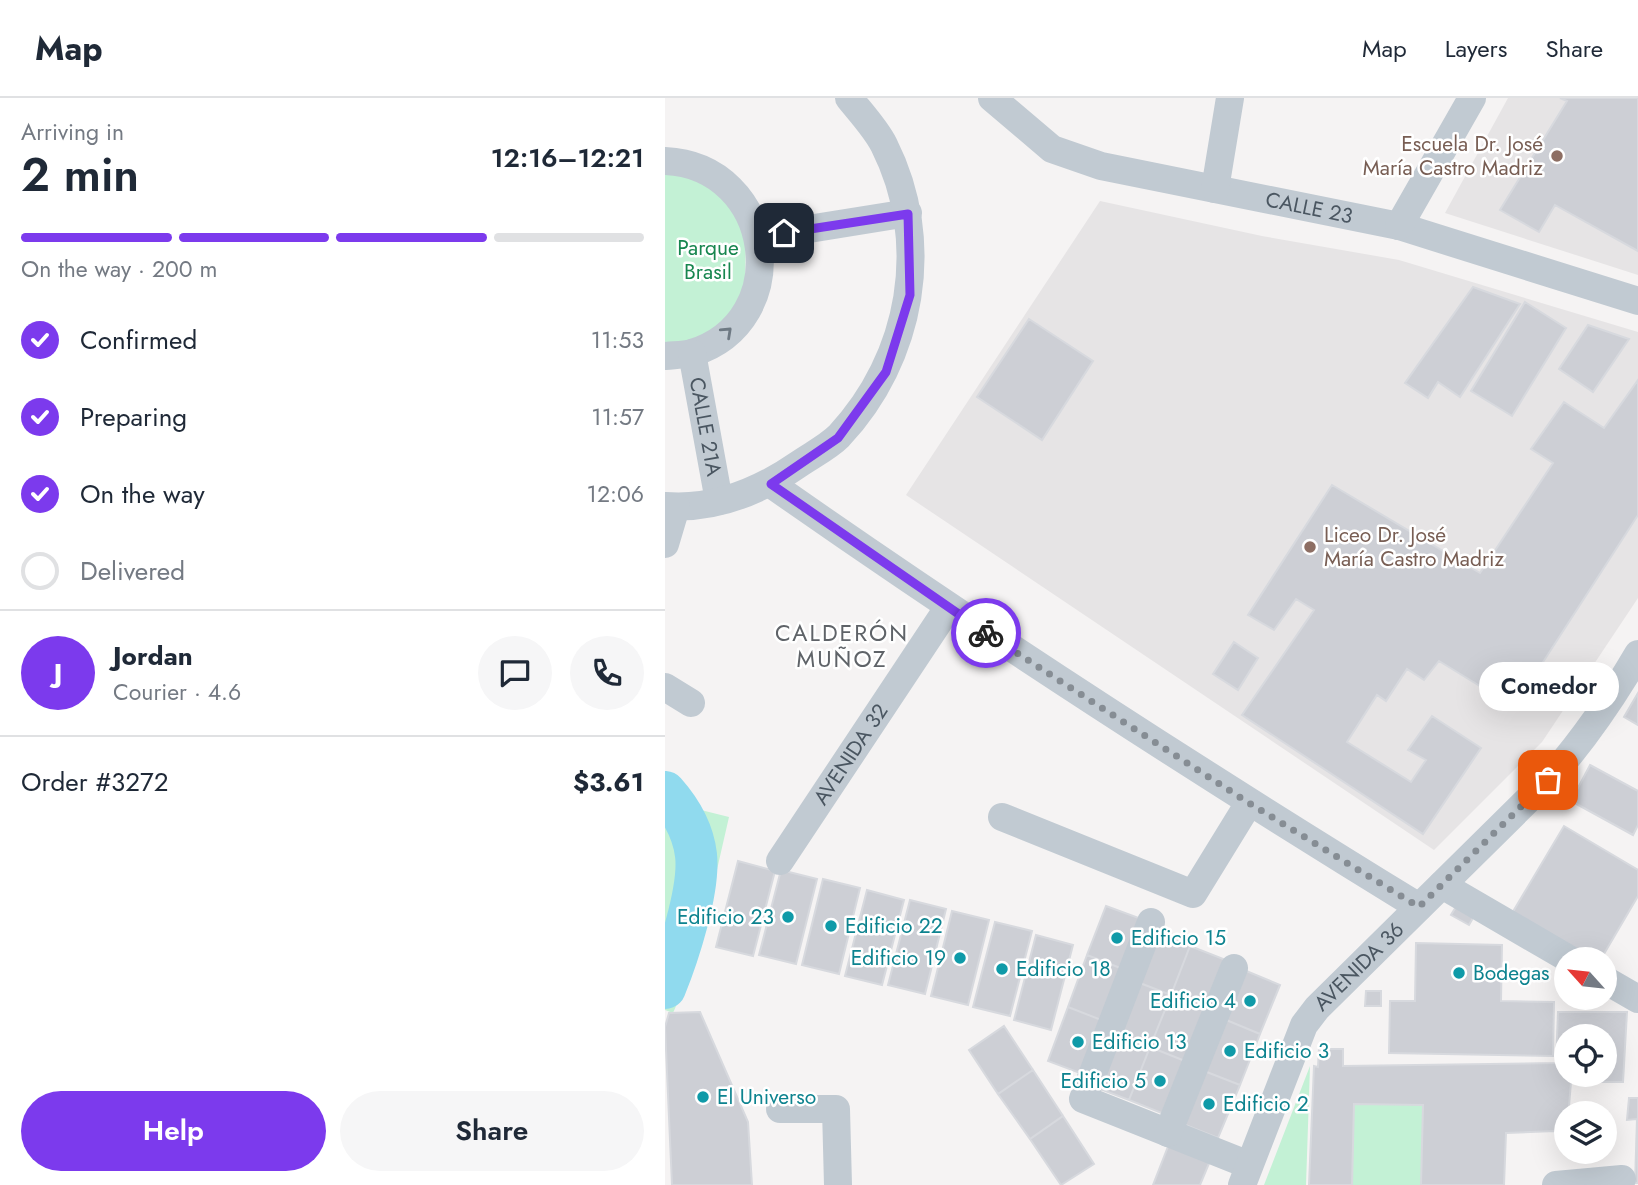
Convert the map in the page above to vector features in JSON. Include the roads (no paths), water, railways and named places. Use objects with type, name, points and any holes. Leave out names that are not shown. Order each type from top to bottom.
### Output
[{"type":"street","points":[[665,544],[670,506],[719,501],[771,484],[838,438],[886,372],[910,295],[908,214],[884,144],[849,98]]},
{"type":"street","name":"CALLE 23","points":[[992,98],[1052,149],[1101,166],[1399,226],[1638,302]]},
{"type":"street","points":[[1215,189],[1230,98]]},
{"type":"street","points":[[1399,226],[1472,98]]},
{"type":"street","points":[[665,161],[682,162],[709,171],[732,188],[749,211],[759,237],[761,266],[754,295],[744,311],[718,340],[678,354]]},
{"type":"street","points":[[759,237],[908,214]]},
{"type":"street","name":"CALLE 21A","points":[[678,354],[719,501]]},
{"type":"street","points":[[771,484],[948,608],[1249,803],[1419,907]]},
{"type":"street","name":"AVENIDA 32","points":[[780,860],[948,608]]},
{"type":"street","name":"AVENIDA 36","points":[[1246,1175],[1304,1025],[1317,1008],[1442,886],[1580,744],[1610,702],[1638,654]]},
{"type":"street","points":[[665,687],[691,703]]},
{"type":"street","points":[[1002,817],[1192,894],[1249,803]]},
{"type":"street","points":[[1442,886],[1554,950]]},
{"type":"street","points":[[1151,922],[1083,1099],[1168,1133],[1246,1175]]},
{"type":"street","points":[[1168,1133],[1234,968]]},
{"type":"street","points":[[1617,987],[1638,999]]},
{"type":"street","points":[[780,1109],[836,1109],[838,1185]]},
{"type":"street","points":[[1556,1185],[1622,1179]]},
{"type":"waterway","points":[[665,792],[689,829],[696,855],[695,886],[687,922],[665,988]]},
{"type":"place","name":"Escuela Dr. José María Castro Madriz","points":[[1557,156]]},
{"type":"place","name":"Liceo Dr. José María Castro Madriz","points":[[1310,547]]},
{"type":"place","name":"Comedor","points":[[1548,780]]},
{"type":"place","name":"Edificio 23","points":[[788,917]]},
{"type":"place","name":"Edificio 22","points":[[831,926]]},
{"type":"place","name":"Edificio 15","points":[[1117,938]]},
{"type":"place","name":"Edificio 19","points":[[960,958]]},
{"type":"place","name":"Edificio 18","points":[[1002,969]]},
{"type":"place","name":"Bodegas","points":[[1459,973]]},
{"type":"place","name":"Edificio 4","points":[[1250,1001]]},
{"type":"place","name":"Edificio 13","points":[[1078,1042]]},
{"type":"place","name":"Edificio 3","points":[[1230,1051]]},
{"type":"place","name":"Edificio 5","points":[[1160,1081]]},
{"type":"place","name":"El Universo","points":[[703,1097]]},
{"type":"place","name":"Edificio 2","points":[[1209,1104]]},
{"type":"district","name":"CALDERÓN MUÑOZ","points":[[842,646]]},
{"type":"park label","name":"Parque Brasil","points":[[708,260]]}]
